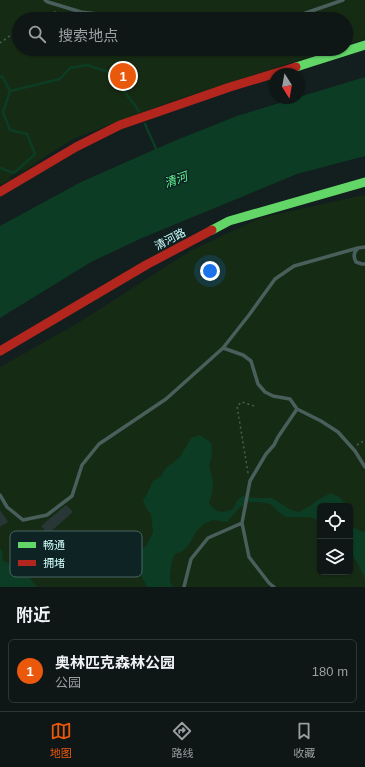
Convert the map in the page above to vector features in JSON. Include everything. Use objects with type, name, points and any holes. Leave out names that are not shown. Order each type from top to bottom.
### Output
[{"type":"street","points":[[353,49],[365,45]]},
{"type":"street","points":[[0,192],[76,147],[120,125],[230,87],[330,56]]},
{"type":"street","name":"清河路","points":[[0,351],[146,265],[229,221],[365,182]]},
{"type":"lane","points":[[45,0],[81,12]]},
{"type":"lane","points":[[308,12],[343,0]]},
{"type":"lane","points":[[0,495],[7,507],[23,520],[47,515],[72,496],[82,465],[99,444],[166,399],[223,348],[275,279],[294,266],[365,247]]},
{"type":"lane","points":[[358,248],[354,253],[354,259],[359,264],[365,264]]},
{"type":"lane","points":[[223,348],[243,355],[250,361],[258,384],[265,392],[273,396],[290,399],[297,409],[321,421],[338,432],[355,451],[365,467]]},
{"type":"lane","points":[[274,587],[268,583],[249,557],[242,523],[250,481],[266,454],[274,445],[297,409]]},
{"type":"lane","points":[[184,587],[191,559],[208,538],[242,523]]},
{"type":"path","points":[[55,12],[66,8]]},
{"type":"path","points":[[0,43],[12,34]]},
{"type":"path","points":[[250,481],[237,406],[242,402],[254,406]]},
{"type":"path","points":[[352,448],[365,440]]},
{"type":"shaded area","points":[[0,0],[365,0],[365,39],[353,43],[353,12],[12,12],[12,56],[312,56],[275,68],[269,68],[269,70],[167,103],[75,138],[17,176],[23,169],[8,178],[12,179],[0,185]]},
{"type":"shaded area","points":[[365,195],[365,587],[0,587],[0,367],[78,323],[190,251],[260,218]]},
{"type":"water","name":"清河","points":[[365,77],[365,156],[297,174],[142,238],[91,262],[0,318],[0,226],[81,182],[174,141],[237,116],[276,104],[305,104],[305,95]]},
{"type":"water","points":[[200,435],[211,443],[212,455],[209,466],[213,481],[212,494],[209,503],[214,509],[220,512],[233,509],[237,501],[242,496],[272,498],[291,510],[299,512],[331,493],[342,499],[344,503],[317,503],[317,520],[309,517],[286,517],[270,504],[247,502],[239,508],[227,522],[213,520],[204,524],[196,532],[190,543],[183,551],[175,554],[172,561],[170,574],[170,581],[173,587],[147,587],[142,577],[142,550],[147,544],[153,532],[151,514],[146,508],[143,500],[153,481],[161,476],[166,468],[180,457],[191,438]]},
{"type":"water","points":[[353,527],[363,532],[365,531],[365,579],[353,556]]},
{"type":"water","points":[[1,549],[3,554],[2,560],[10,564],[10,577],[29,577],[37,587],[0,587]]},
{"type":"building","points":[[66,505],[73,512],[51,531],[45,531],[41,526]]},
{"type":"building","points":[[0,510],[8,522],[0,527]]},
{"type":"waterway","points":[[10,91],[60,79],[70,68],[87,65],[115,74],[121,87],[139,111]]},
{"type":"waterway","points":[[0,77],[2,76],[10,91],[3,112],[10,130],[27,134],[35,154],[14,173],[0,168]]},
{"type":"waterway","points":[[145,124],[157,151]]},
{"type":"traffic: fast","points":[[353,49],[365,45]]},
{"type":"traffic: fast","points":[[296,67],[330,56]]},
{"type":"traffic: fast","points":[[212,230],[229,221],[365,182]]},
{"type":"traffic: jam","points":[[0,192],[76,147],[120,125],[230,87],[296,67]]},
{"type":"traffic: jam","points":[[0,351],[146,265],[212,230]]},
{"type":"place","name":"奥林匹克森林公园","points":[[123,76]]}]
